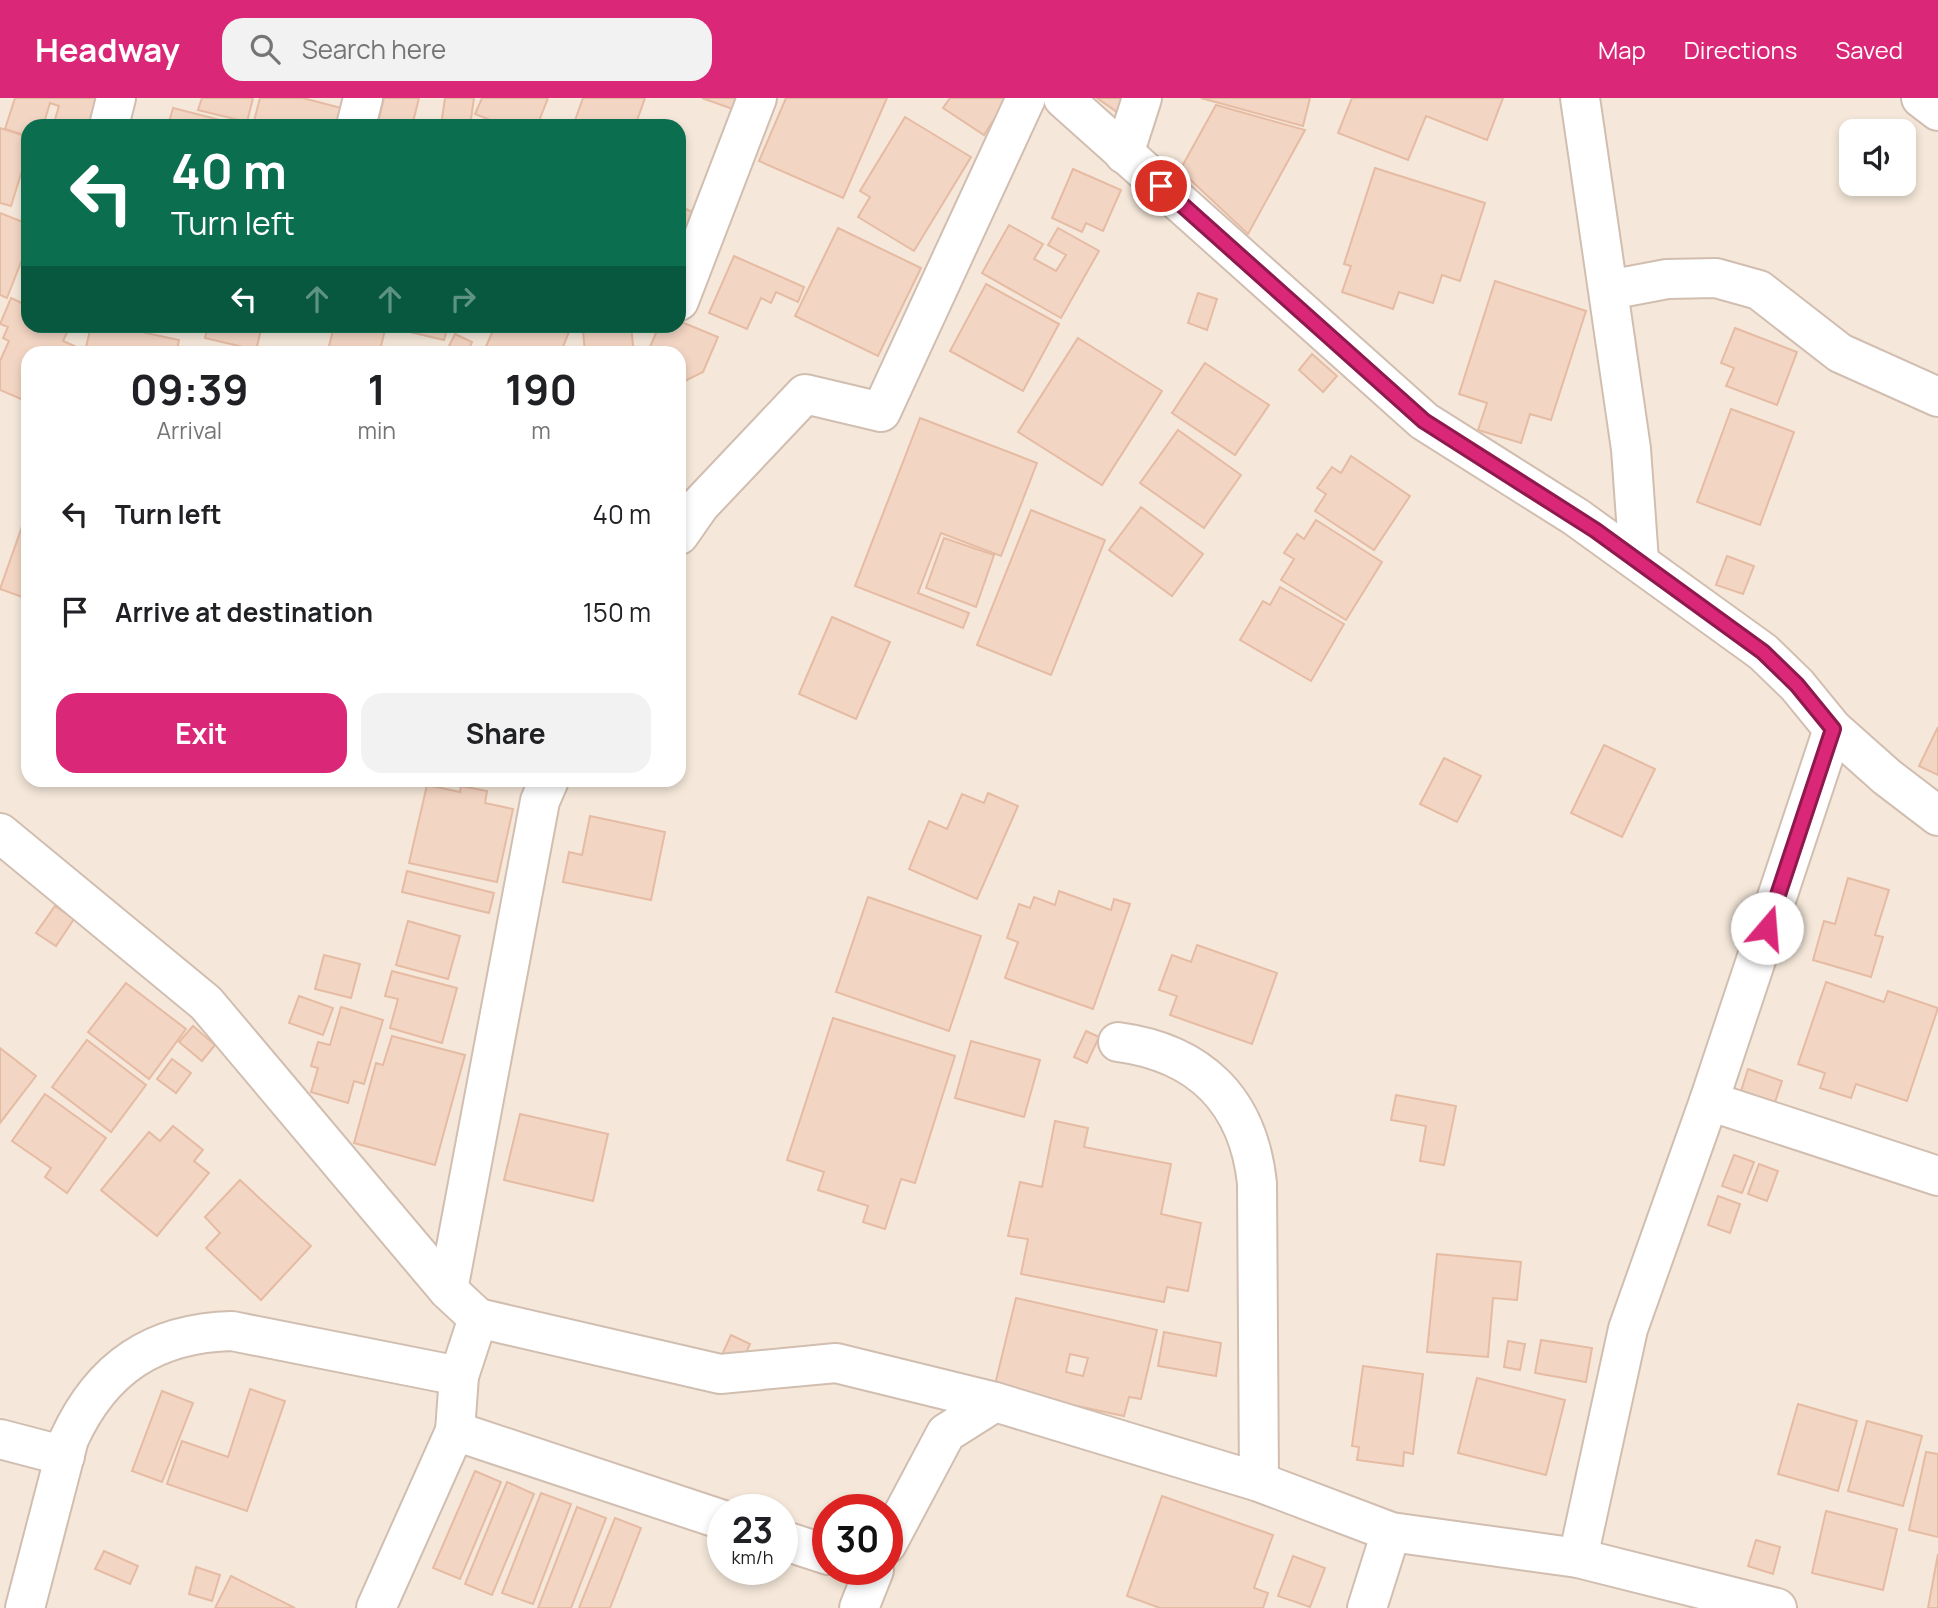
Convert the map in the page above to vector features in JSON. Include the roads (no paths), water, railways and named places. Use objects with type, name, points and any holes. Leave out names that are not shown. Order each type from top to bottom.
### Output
[{"type":"street","points":[[111,119],[116,98]]},
{"type":"street","points":[[358,119],[363,98]]},
{"type":"street","points":[[686,283],[757,98]]},
{"type":"street","points":[[686,525],[700,505],[805,394],[881,412],[1026,98]]},
{"type":"street","points":[[1063,98],[1424,421],[1640,561],[1763,652],[1797,685],[1833,729],[1938,816]]},
{"type":"street","points":[[1124,153],[1142,98]]},
{"type":"street","points":[[1580,98],[1631,449],[1640,561]]},
{"type":"street","points":[[1921,98],[1938,111]]},
{"type":"street","points":[[1609,290],[1667,279],[1716,278],[1759,290],[1840,353],[1938,397]]},
{"type":"street","points":[[1578,1558],[1628,1329],[1709,1101],[1833,729]]},
{"type":"street","points":[[448,1290],[540,801],[546,787]]},
{"type":"street","points":[[0,833],[206,1003],[448,1290],[478,1318],[720,1374],[836,1363],[995,1402],[1259,1482],[1391,1532],[1578,1558],[1777,1608]]},
{"type":"street","points":[[1118,1042],[1145,1045],[1171,1054],[1215,1085],[1233,1106],[1254,1156],[1258,1183],[1259,1482]]},
{"type":"street","points":[[1709,1101],[1938,1176]]},
{"type":"street","points":[[376,1608],[455,1431],[459,1376],[478,1318]]},
{"type":"street","points":[[25,1608],[65,1456],[79,1417],[108,1379],[150,1349],[176,1338],[204,1332],[232,1331],[459,1376]]},
{"type":"street","points":[[903,1514],[946,1433],[995,1402]]},
{"type":"street","points":[[455,1431],[707,1515]]},
{"type":"street","points":[[0,1439],[65,1456]]},
{"type":"street","points":[[1367,1608],[1391,1532]]},
{"type":"street","points":[[859,1608],[867,1585]]}]
